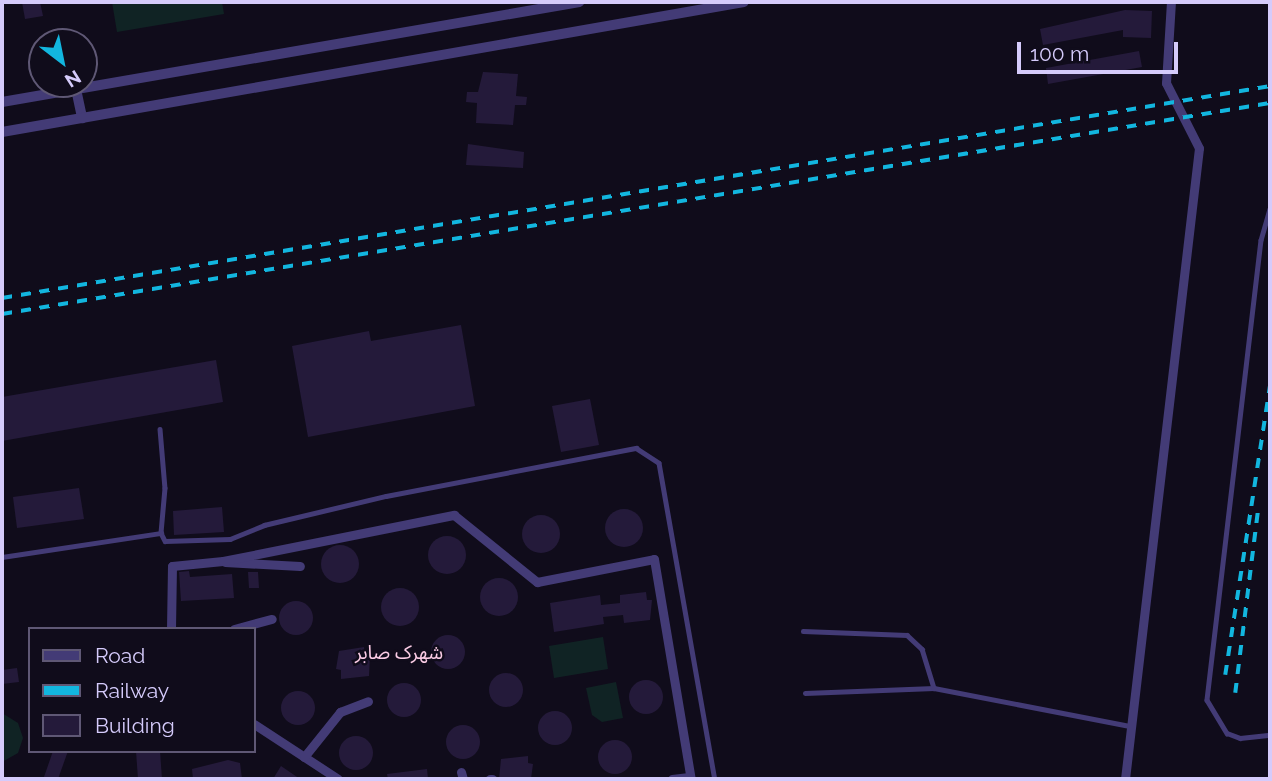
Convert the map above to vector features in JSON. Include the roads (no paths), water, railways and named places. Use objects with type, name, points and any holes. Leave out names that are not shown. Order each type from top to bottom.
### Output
[{"type":"street","points":[[98,85],[579,2]]},
{"type":"street","points":[[2,132],[693,6],[744,2]]},
{"type":"street","points":[[1125,779],[1129,726],[1199,148],[1166,83],[1171,2]]},
{"type":"street","points":[[2,102],[28,97]]},
{"type":"street","points":[[78,98],[82,118]]},
{"type":"street","points":[[171,627],[172,566],[223,561],[454,515],[537,582],[654,559],[690,778],[672,779]]},
{"type":"street","points":[[223,561],[300,566]]},
{"type":"street","points":[[242,627],[272,619]]},
{"type":"street","points":[[304,757],[340,712],[368,701]]},
{"type":"street","points":[[256,725],[338,779]]},
{"type":"lane","points":[[1270,209],[1261,240],[1207,700],[1227,733],[1240,738],[1270,735]]},
{"type":"lane","points":[[160,429],[165,488],[161,533],[165,541],[230,539],[264,525],[386,496],[636,448],[659,463],[715,779]]},
{"type":"lane","points":[[2,557],[161,533]]},
{"type":"lane","points":[[803,631],[907,635],[922,649],[934,688]]},
{"type":"lane","points":[[805,693],[934,688],[1129,726]]},
{"type":"railway","points":[[2,298],[1270,86]]},
{"type":"railway","points":[[2,314],[1270,103]]},
{"type":"railway","points":[[1225,675],[1270,383]]},
{"type":"railway","points":[[1235,693],[1258,509]]},
{"type":"district","name":"شهرک صابر","points":[[399,653]]}]
